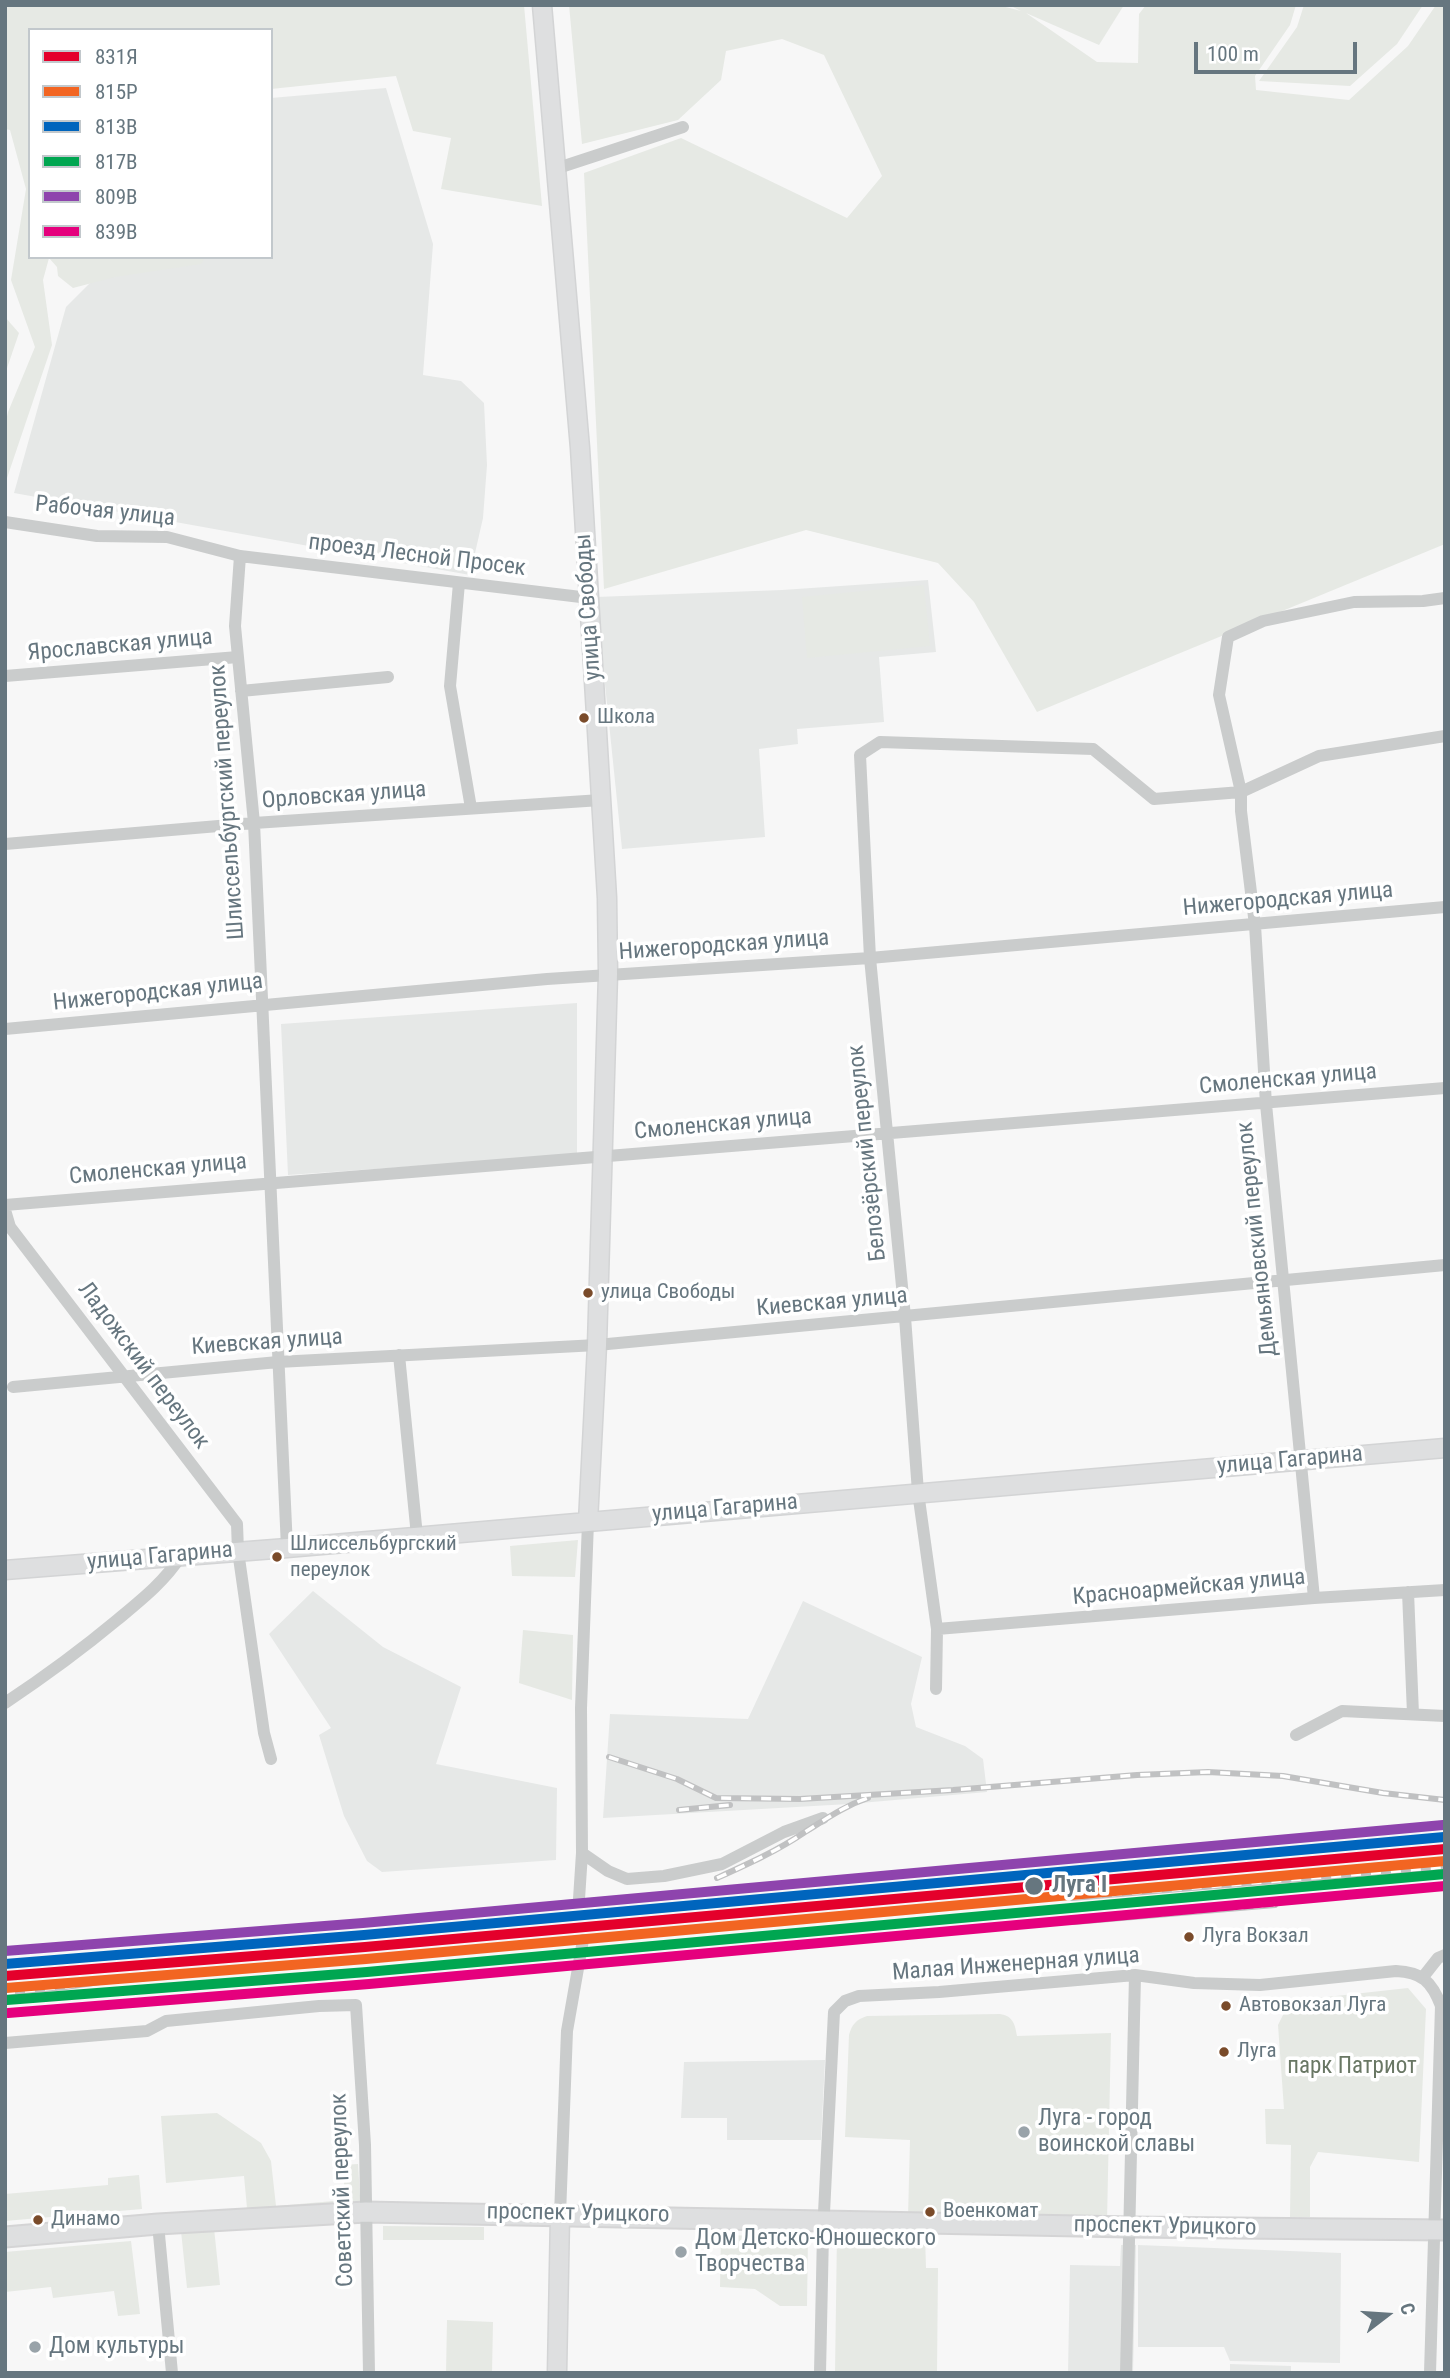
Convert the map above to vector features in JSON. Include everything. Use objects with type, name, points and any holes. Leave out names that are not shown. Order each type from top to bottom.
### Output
[{"type":"main road","name":"проспект Урицкого","points":[[5,2237],[158,2224],[366,2212],[1129,2227],[1440,2230]]},
{"type":"street","name":"улица Свободы","points":[[542,5],[580,448],[607,898],[608,974],[597,1345],[581,1708],[582,1853],[579,1899]]},
{"type":"street","points":[[558,168],[683,127]]},
{"type":"street","name":"Рабочая улица","points":[[5,522],[97,536],[167,537],[240,556]]},
{"type":"street","name":"проезд Лесной Просек","points":[[240,556],[589,598]]},
{"type":"street","name":"Шлиссельбургский переулок","points":[[240,556],[235,626],[254,822],[288,1548]]},
{"type":"street","points":[[459,583],[450,686],[471,808]]},
{"type":"street","name":"Демьяновский переулок","points":[[1314,1598],[1266,1104],[1255,925],[1241,792],[1219,695],[1228,637],[1263,621],[1353,602],[1445,598]]},
{"type":"street","name":"Ярославская улица","points":[[5,676],[238,657]]},
{"type":"street","points":[[241,691],[388,677]]},
{"type":"street","points":[[1241,792],[1319,756],[1445,736]]},
{"type":"street","name":"Белозёрский переулок","points":[[936,1689],[937,1629],[918,1492],[905,1317],[870,958],[860,755],[880,742],[1093,749],[1154,799],[1241,792]]},
{"type":"street","name":"Орловская улица","points":[[5,844],[254,822],[601,800]]},
{"type":"street","name":"Нижегородская улица","points":[[5,1029],[608,974],[870,958],[1445,907]]},
{"type":"street","name":"Смоленская улица","points":[[5,1208],[271,1181],[1445,1088]]},
{"type":"street","name":"Ладожский переулок","points":[[5,1208],[10,1227],[237,1524],[238,1551],[264,1733],[271,1759]]},
{"type":"street","name":"Киевская улица","points":[[13,1387],[278,1362],[597,1345],[1445,1265]]},
{"type":"street","points":[[399,1355],[417,1536]]},
{"type":"street","name":"улица Гагарина","points":[[5,1570],[1445,1448]]},
{"type":"street","points":[[5,1703],[71,1658],[153,1590],[171,1572],[181,1556]]},
{"type":"street","name":"Красноармейская улица","points":[[937,1629],[1445,1590]]},
{"type":"street","points":[[1408,1592],[1413,1714]]},
{"type":"street","points":[[1296,1735],[1342,1712],[1445,1716]]},
{"type":"street","points":[[582,1853],[626,1880],[664,1876],[722,1864],[784,1832],[823,1818]]},
{"type":"street","points":[[557,2373],[567,2031],[583,1940]]},
{"type":"street","points":[[1430,2373],[1440,2230],[1441,2006],[1435,1990],[1423,1978],[1438,1958],[1445,1955]]},
{"type":"street","name":"Малая Инженерная улица","points":[[824,2220],[834,2012],[845,2001],[859,1996],[1135,1975],[1223,1986],[1260,1985],[1396,1971],[1409,1972],[1423,1978]]},
{"type":"street","points":[[1126,2373],[1135,1975]]},
{"type":"street","name":"Советский переулок","points":[[5,2043],[147,2031],[166,2021],[199,2017],[356,2005],[365,2145],[369,2373]]},
{"type":"street","points":[[820,2373],[824,2220]]},
{"type":"street","points":[[158,2224],[172,2373]]},
{"type":"shaded area","points":[[386,88],[433,244],[423,375],[461,381],[484,403],[487,465],[483,518],[470,575],[14,493],[66,307],[114,259],[273,259],[273,98]]},
{"type":"shaded area","points":[[928,580],[936,652],[879,657],[884,722],[797,729],[798,744],[759,749],[765,837],[622,849],[596,597],[782,590]]},
{"type":"shaded area","points":[[577,1003],[577,1155],[288,1175],[281,1024]]},
{"type":"shaded area","points":[[313,1591],[383,1647],[461,1687],[436,1764],[557,1788],[556,1860],[382,1872],[367,1861],[344,1816],[319,1735],[331,1728],[269,1634]]},
{"type":"shaded area","points":[[803,1601],[922,1657],[911,1704],[916,1727],[965,1746],[983,1759],[987,1792],[849,1804],[603,1818],[610,1714],[748,1719]]},
{"type":"shaded area","points":[[825,2060],[821,2140],[727,2140],[727,2118],[681,2118],[684,2062]]},
{"type":"shaded area","points":[[1121,2245],[1136,2245],[1133,2373],[1068,2373],[1070,2265],[1120,2266]]},
{"type":"shaded area","points":[[1138,2245],[1341,2253],[1340,2363],[1230,2361],[1224,2347],[1138,2347]]},
{"type":"shaded area","points":[[1230,2364],[1291,2366],[1291,2373],[1230,2373]]},
{"type":"green space","points":[[5,5],[524,5],[542,206],[441,189],[451,138],[413,131],[396,76],[273,89],[273,28],[28,28],[28,259],[49,259],[43,280],[52,345],[5,484],[5,425],[35,347],[11,280],[26,189],[10,130],[5,129]]},
{"type":"green space","points":[[569,5],[998,5],[1021,11],[1009,5],[1124,5],[1099,45],[1026,13],[1097,62],[1138,63],[1139,14],[1146,5],[1296,5],[1290,25],[1255,76],[1256,90],[1349,100],[1408,46],[1436,5],[1445,5],[1445,544],[1037,712],[974,602],[938,563],[806,530],[604,589],[584,173],[681,138],[847,218],[882,176],[824,55],[782,39],[726,51],[721,80],[678,120],[582,144]]},
{"type":"green space","points":[[1304,5],[1423,5],[1397,44],[1350,86],[1259,81],[1297,27]]},
{"type":"green space","points":[[50,259],[204,259],[201,264],[115,277],[73,288],[58,276],[57,267]]},
{"type":"green space","points":[[5,317],[19,333],[5,374]]},
{"type":"green space","points":[[924,585],[930,646],[807,658],[802,597]]},
{"type":"green space","points":[[578,1540],[575,1577],[512,1576],[510,1546]]},
{"type":"green space","points":[[523,1630],[573,1635],[572,1700],[519,1683]]},
{"type":"green space","name":"парк Патриот","points":[[1408,1988],[1426,2009],[1419,2162],[1318,2152],[1310,2167],[1310,2217],[1290,2217],[1291,2145],[1266,2144],[1265,2109],[1284,2109],[1278,2025],[1290,2001]]},
{"type":"green space","points":[[1000,2014],[1013,2021],[1017,2036],[1111,2033],[1107,2221],[908,2217],[910,2140],[845,2137],[849,2035],[857,2021],[867,2016]]},
{"type":"green space","points":[[217,2113],[261,2143],[271,2161],[276,2206],[345,2200],[343,2165],[358,2164],[361,2211],[154,2215],[247,2208],[244,2176],[166,2183],[161,2116]]},
{"type":"green space","points":[[139,2175],[142,2209],[5,2221],[5,2194],[108,2185],[108,2178]]},
{"type":"green space","points":[[383,2226],[484,2227],[484,2240],[383,2240]]},
{"type":"green space","points":[[214,2228],[220,2285],[187,2288],[181,2231]]},
{"type":"green space","points":[[837,2233],[925,2235],[926,2268],[938,2268],[937,2373],[835,2373]]},
{"type":"green space","points":[[721,2235],[808,2237],[807,2306],[780,2306],[755,2289],[720,2287]]},
{"type":"green space","points":[[131,2241],[140,2314],[118,2316],[114,2291],[53,2298],[51,2287],[5,2292],[5,2252]]},
{"type":"green space","points":[[447,2320],[493,2322],[492,2373],[446,2373]]},
{"type":"railway","points":[[609,1757],[677,1779],[716,1798],[800,1799],[1208,1772],[1283,1776],[1383,1793],[1445,1800]]},
{"type":"railway","points":[[717,1878],[773,1851],[835,1813],[868,1798]]},
{"type":"railway","points":[[679,1810],[730,1805]]},
{"type":"railway","points":[[1072,1898],[1445,1867]]},
{"type":"railway","points":[[1074,1922],[1275,1905]]},
{"type":"railway","points":[[5,1993],[153,1974]]},
{"type":"transit line","name":"809В","points":[[5,1951],[363,1923],[1443,1825]]},
{"type":"transit line","name":"813В","points":[[5,1964],[364,1935],[1444,1837]]},
{"type":"transit line","name":"831Я","points":[[5,1976],[365,1947],[1445,1849]]},
{"type":"transit line","name":"815Р","points":[[6,1988],[366,1959],[1445,1861]]},
{"type":"transit line","name":"817В","points":[[7,2000],[367,1972],[1445,1874]]},
{"type":"transit line","name":"839В","points":[[8,2013],[369,1984],[1445,1886]]},
{"type":"place","name":"Школа","points":[[584,718]]},
{"type":"place","name":"улица Свободы","points":[[588,1293]]},
{"type":"place","name":"Шлиссельбургский переулок","points":[[277,1557]]},
{"type":"place","name":"Луга I","points":[[1034,1886]]},
{"type":"place","name":"Луга Вокзал","points":[[1189,1937]]},
{"type":"place","name":"Автовокзал Луга","points":[[1226,2006]]},
{"type":"place","name":"Луга","points":[[1224,2052]]},
{"type":"place","name":"Луга - город воинской славы","points":[[1024,2132]]},
{"type":"place","name":"Военкомат","points":[[930,2212]]},
{"type":"place","name":"Динамо","points":[[38,2220]]},
{"type":"place","name":"Дом Детско-Юношеского Творчества","points":[[681,2252]]},
{"type":"place","name":"Дом культуры","points":[[35,2347]]}]
